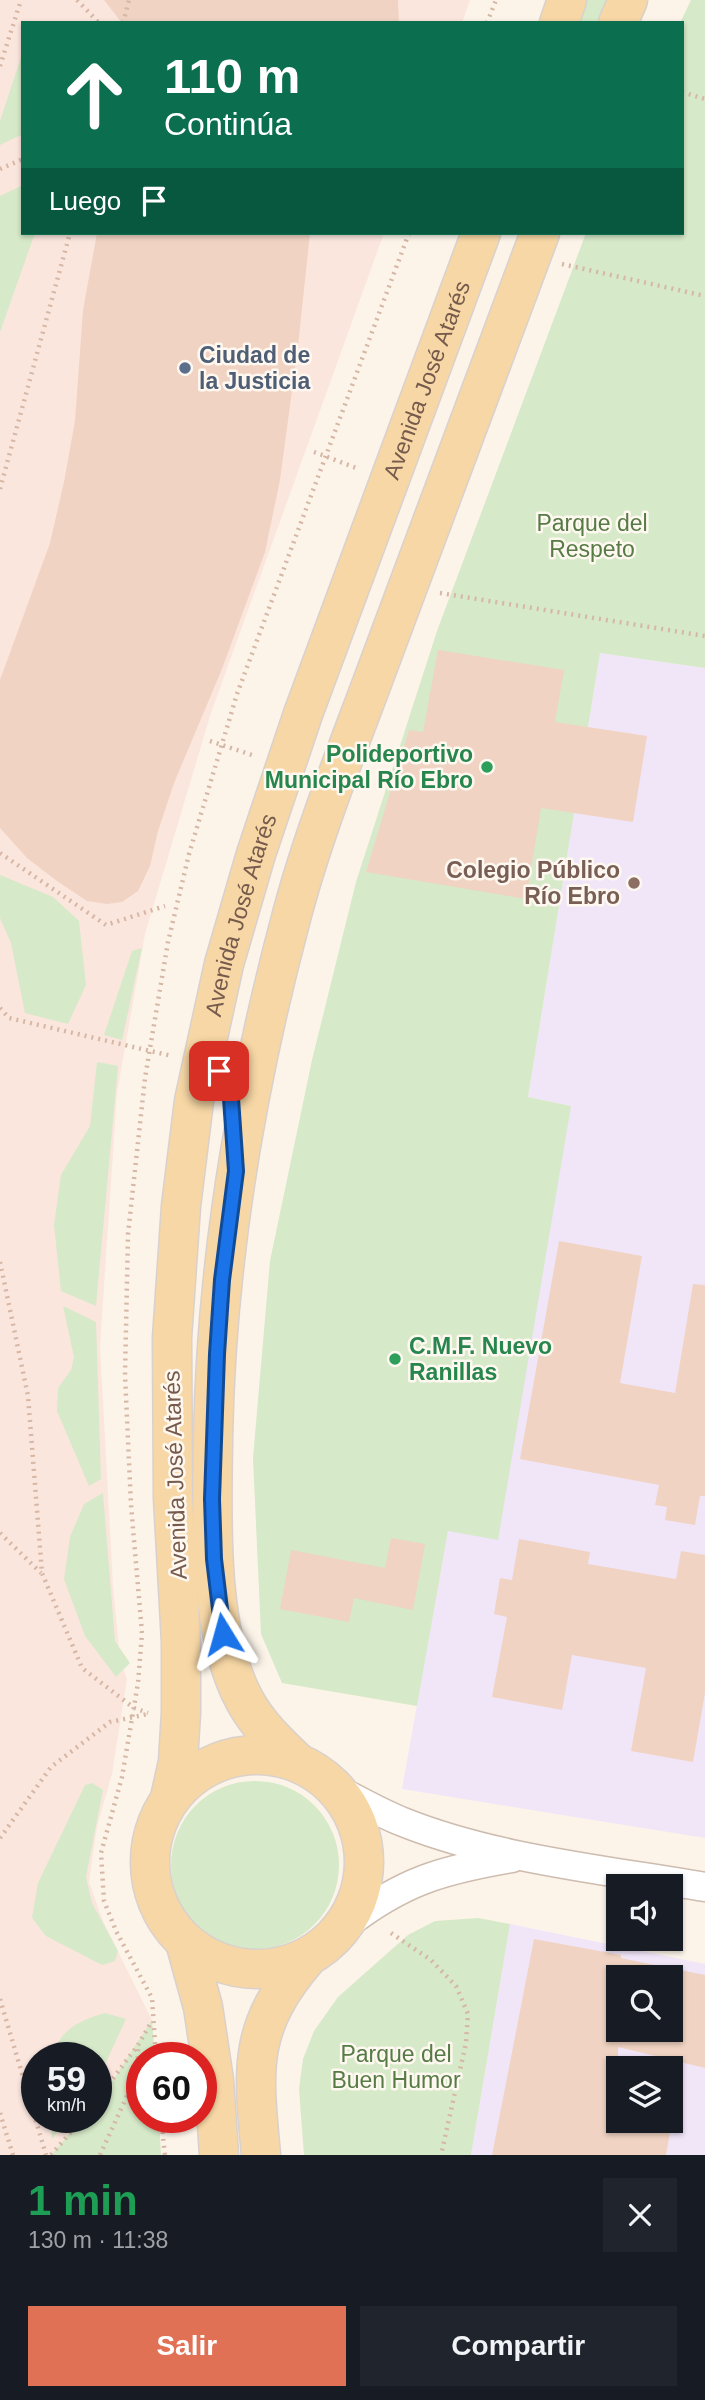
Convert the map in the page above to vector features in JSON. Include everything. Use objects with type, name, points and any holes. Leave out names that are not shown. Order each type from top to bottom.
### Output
[{"type":"main road","points":[[560,21],[567,0]]},
{"type":"main road","points":[[619,21],[628,0]]},
{"type":"main road","name":"Avenida José Atarés","points":[[170,1798],[178,1762],[181,1712],[181,1642],[173,1497],[172,1338],[181,1206],[194,1101],[224,964],[256,854],[303,713],[480,235]]},
{"type":"main road","name":"Avenida José Atarés","points":[[297,1762],[258,1721],[238,1687],[226,1648],[214,1559],[214,1404],[222,1280],[236,1171],[256,1065],[290,920],[327,807],[407,587],[539,235]]},
{"type":"main road","points":[[263,1755],[297,1762],[318,1773],[336,1789],[351,1808],[365,1855],[364,1880],[357,1903],[345,1925],[328,1944],[307,1958],[287,1966],[265,1970],[222,1964],[202,1955],[185,1942],[167,1922],[156,1898],[150,1873],[150,1847],[157,1821],[170,1798],[195,1774],[227,1759],[263,1755]]},
{"type":"main road","points":[[185,1942],[203,2007],[214,2080],[219,2155]]},
{"type":"main road","points":[[261,2155],[255,2092],[256,2053],[266,2019],[277,1997],[307,1958]]},
{"type":"street","points":[[336,1789],[402,1822],[467,1843],[525,1856],[705,1887]]},
{"type":"street","points":[[345,1925],[386,1895],[418,1881],[474,1864],[525,1856]]},
{"type":"lane","points":[[202,1065],[219,1071],[227,1077],[230,1084],[236,1171]]},
{"type":"path","points":[[0,66],[21,0]]},
{"type":"path","points":[[77,0],[97,21]]},
{"type":"path","points":[[124,21],[129,0]]},
{"type":"path","points":[[488,21],[496,0]]},
{"type":"path","points":[[684,93],[705,99]]},
{"type":"path","points":[[0,169],[21,160]]},
{"type":"path","points":[[0,489],[69,235]]},
{"type":"path","points":[[562,264],[705,296]]},
{"type":"path","points":[[314,452],[358,469]]},
{"type":"path","points":[[407,587],[705,635]]},
{"type":"path","points":[[210,741],[251,755]]},
{"type":"path","points":[[0,853],[106,925],[165,906]]},
{"type":"path","points":[[0,1008],[9,1018]]},
{"type":"path","points":[[0,1016],[202,1065]]},
{"type":"path","points":[[0,1262],[28,1395],[41,1573],[82,1668],[134,1708],[149,1714],[110,1721],[51,1767],[0,1838]]},
{"type":"path","points":[[0,1533],[41,1573]]},
{"type":"path","points":[[391,1933],[431,1960],[456,1986],[468,2014],[466,2043],[441,2155]]},
{"type":"path","points":[[0,2000],[49,2155],[69,2133]]},
{"type":"path","points":[[140,2042],[152,2020],[154,2042]]},
{"type":"path","points":[[112,2082],[126,2062]]},
{"type":"path","points":[[100,2155],[126,2098]]},
{"type":"path","points":[[0,2113],[13,2155]]},
{"type":"path","points":[[162,2133],[164,2155]]},
{"type":"shaded area","points":[[0,0],[470,0],[463,21],[21,21],[21,235],[383,235],[211,713],[145,934],[117,1093],[100,1346],[113,1586],[120,1658],[127,1679],[112,1774],[97,1827],[89,1882],[103,1921],[152,2020],[140,2042],[126,2042],[126,2061],[112,2080],[112,2042],[21,2042],[21,2133],[70,2133],[51,2155],[0,2155]]},
{"type":"shaded area","points":[[600,653],[705,668],[705,1838],[402,1789],[448,1531],[571,1106],[528,1097]]},
{"type":"shaded area","points":[[510,1924],[606,1944],[606,1951],[642,1951],[705,1964],[705,2155],[471,2155]]},
{"type":"green space","points":[[587,0],[608,0],[600,21],[580,21]]},
{"type":"green space","name":"Parque del Respeto","points":[[691,0],[705,0],[705,668],[600,653],[528,1097],[571,1106],[498,1540],[448,1531],[417,1706],[282,1683],[261,1634],[253,1458],[270,1261],[312,1060],[356,882],[437,631],[585,235],[684,235],[684,21],[681,21]]},
{"type":"green space","points":[[21,57],[21,135],[0,145],[0,121]]},
{"type":"green space","points":[[21,186],[21,235],[34,235],[0,332],[0,196]]},
{"type":"green space","points":[[0,875],[53,897],[79,921],[86,985],[68,1024],[25,1013],[11,943],[0,918]]},
{"type":"green space","points":[[142,948],[122,1040],[104,1035],[132,951]]},
{"type":"green space","points":[[97,1062],[118,1066],[96,1306],[61,1291],[54,1225],[61,1175],[90,1126]]},
{"type":"green space","points":[[63,1306],[96,1322],[101,1479],[89,1486],[57,1411],[58,1388],[71,1370],[74,1357]]},
{"type":"green space","points":[[103,1493],[115,1641],[130,1663],[116,1677],[85,1636],[64,1579],[70,1537],[84,1504]]},
{"type":"green space","points":[[255,1781],[287,1787],[314,1806],[333,1833],[339,1865],[333,1897],[314,1924],[287,1943],[255,1949],[223,1943],[196,1924],[177,1897],[171,1865],[177,1833],[196,1806],[223,1787]]},
{"type":"green space","points":[[92,1783],[103,1790],[86,1877],[92,1903],[118,1951],[115,1961],[102,1965],[46,1936],[32,1918],[38,1883],[85,1785]]},
{"type":"green space","name":"Parque del Buen Humor","points":[[478,1918],[510,1924],[471,2155],[304,2155],[299,2089],[303,2059],[314,2031],[338,1997],[408,1935],[435,1921]]},
{"type":"green space","points":[[105,2013],[126,2019],[112,2049],[112,2042],[58,2042],[71,2028]]},
{"type":"green space","points":[[152,2020],[154,2042],[138,2042]]},
{"type":"green space","points":[[126,2060],[126,2133],[160,2133],[161,2155],[51,2155],[70,2133],[112,2133],[112,2081]]},
{"type":"building","points":[[104,0],[398,0],[399,21],[120,21]]},
{"type":"building","points":[[97,235],[310,235],[280,480],[265,552],[222,669],[174,783],[150,866],[138,891],[122,902],[107,904],[87,901],[57,881],[27,858],[0,828],[0,680],[50,543],[64,482],[75,421],[83,310]]},
{"type":"building","name":"Polideportivo Municipal Río Ebro","points":[[438,650],[564,670],[555,722],[647,736],[633,822],[541,808],[526,899],[366,872],[409,730],[423,732]]},
{"type":"building","points":[[559,1241],[642,1256],[620,1383],[675,1393],[693,1284],[705,1285],[705,1496],[700,1496],[695,1525],[665,1520],[667,1507],[655,1505],[659,1485],[520,1459]]},
{"type":"building","points":[[391,1538],[425,1544],[413,1610],[354,1598],[349,1622],[280,1609],[291,1550],[385,1568]]},
{"type":"building","points":[[519,1539],[590,1552],[588,1564],[676,1579],[681,1551],[705,1555],[705,1693],[693,1762],[631,1751],[646,1668],[572,1655],[562,1710],[492,1697],[507,1617],[494,1614],[500,1578],[512,1580]]},
{"type":"building","points":[[534,1939],[621,1955],[621,1958],[654,1965],[606,1965],[606,2042],[683,2042],[683,1971],[705,1975],[705,2068],[683,2063],[683,2056],[655,2056],[618,2047],[618,2056],[606,2056],[606,2133],[670,2133],[666,2155],[492,2155]]},
{"type":"place","name":"Ciudad de la Justicia","points":[[185,368]]},
{"type":"place","name":"Polideportivo Municipal Río Ebro","points":[[487,767]]},
{"type":"place","name":"Colegio Público Río Ebro","points":[[634,883]]},
{"type":"place","name":"C.M.F. Nuevo Ranillas","points":[[395,1359]]},
{"type":"route","points":[[219,1071],[227,1077],[230,1084],[236,1171],[222,1280],[214,1404],[214,1559],[223,1634]]}]
